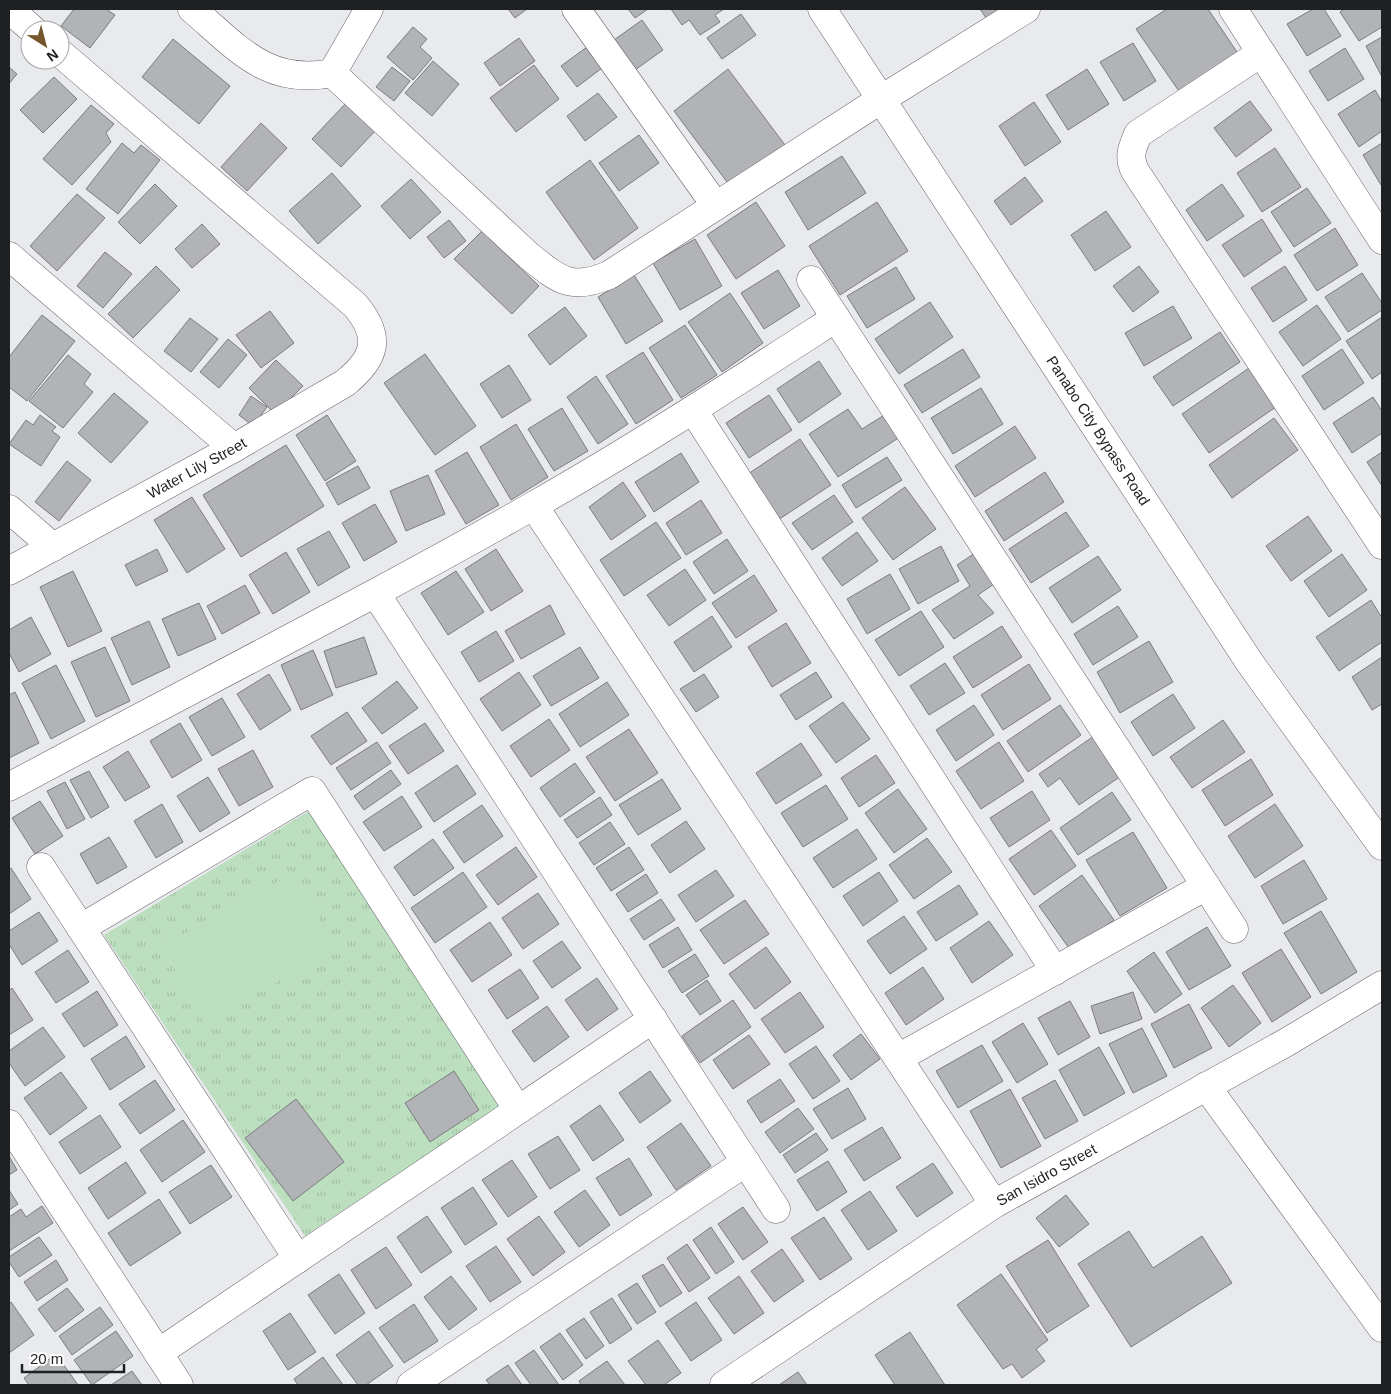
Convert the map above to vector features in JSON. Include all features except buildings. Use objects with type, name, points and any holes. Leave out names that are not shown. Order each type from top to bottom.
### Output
[{"type":"street","points":[[9,9],[22,20]]},
{"type":"street","points":[[192,9],[250,58],[268,69],[290,76],[312,77],[332,73],[369,9]]},
{"type":"street","points":[[576,9],[716,206]]},
{"type":"street","name":"Panabo City Bypass Road","points":[[822,9],[1250,663],[1382,846]]},
{"type":"street","points":[[332,73],[529,256],[549,272],[568,282],[589,284],[609,275],[880,100],[1026,9]]},
{"type":"street","points":[[1233,9],[1382,240]]},
{"type":"street","points":[[1260,53],[1138,134],[1132,148],[1130,161],[1382,545]]},
{"type":"street","name":"Water Lily Street","points":[[9,571],[234,448],[345,383],[361,370],[372,350],[372,333],[365,317],[355,305],[70,62]]},
{"type":"street","points":[[9,256],[234,448]]},
{"type":"street","points":[[811,280],[1234,930]]},
{"type":"street","points":[[9,787],[376,594],[534,506],[693,410],[836,318]]},
{"type":"street","points":[[693,410],[1055,970]]},
{"type":"street","points":[[534,506],[994,1204]]},
{"type":"street","points":[[9,509],[53,548]]},
{"type":"street","points":[[376,594],[776,1209]]},
{"type":"street","points":[[81,928],[312,791],[518,1110]]},
{"type":"street","points":[[40,867],[298,1259]]},
{"type":"street","points":[[898,1058],[1206,886]]},
{"type":"street","name":"San Isidro Street","points":[[724,1385],[994,1204],[1287,1042],[1382,985]]},
{"type":"street","points":[[158,1353],[653,1019]]},
{"type":"street","points":[[1206,1086],[1382,1328]]},
{"type":"street","points":[[9,1124],[179,1385]]},
{"type":"street","points":[[411,1385],[746,1162]]},
{"type":"green space","points":[[309,811],[500,1106],[305,1236],[104,935]]},
{"type":"green space","points":[[294,873],[336,949],[204,1023],[162,946]]}]
